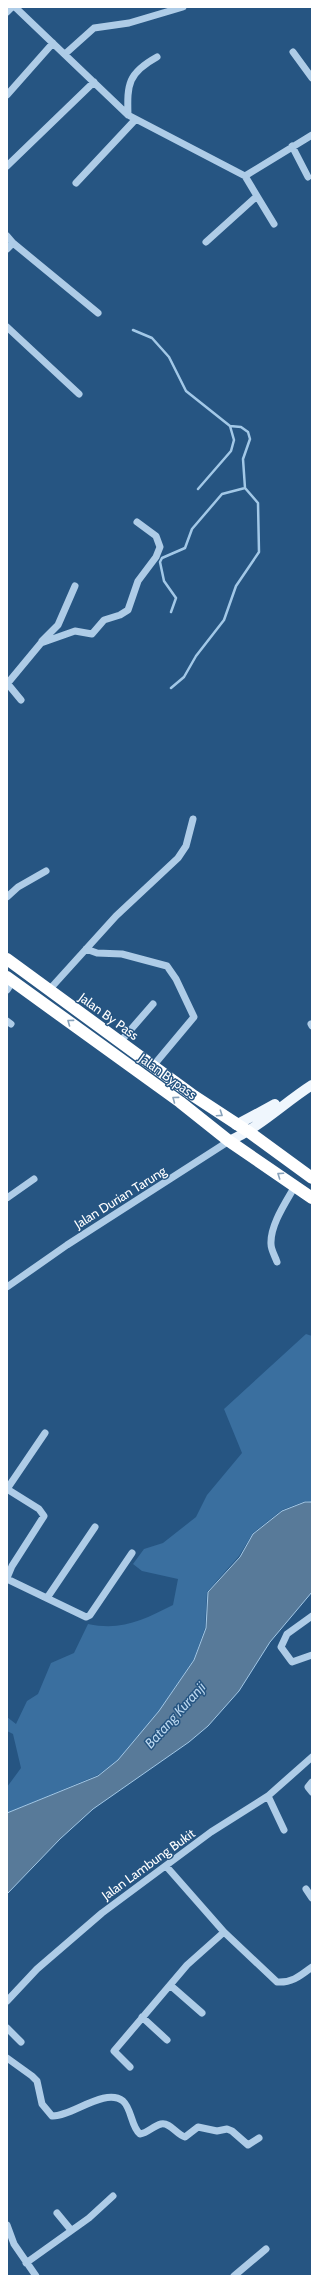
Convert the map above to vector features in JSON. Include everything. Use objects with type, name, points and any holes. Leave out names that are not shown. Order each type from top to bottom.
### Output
[{"type":"highway","name":"Jalan By Pass","points":[[7,959],[236,1125],[249,1132],[310,1174]]},
{"type":"highway","name":"Jalan Bypass","points":[[9,983],[36,998],[180,1102],[229,1141],[312,1198]]},
{"type":"highway","points":[[36,998],[46,988]]},
{"type":"main road","points":[[236,1125],[261,1113],[312,1079]]},
{"type":"main road","name":"Jalan Durian Tarung","points":[[229,1141],[249,1132],[292,1098],[312,1085]]},
{"type":"street","points":[[7,12],[12,7]]},
{"type":"street","points":[[15,7],[128,115],[245,176],[274,224]]},
{"type":"street","points":[[65,54],[94,28],[129,23],[183,7]]},
{"type":"street","points":[[7,95],[53,43]]},
{"type":"street","points":[[293,52],[312,78]]},
{"type":"street","points":[[128,115],[130,82],[138,69],[157,57]]},
{"type":"street","points":[[7,166],[94,82]]},
{"type":"street","points":[[76,183],[135,120]]},
{"type":"street","points":[[245,176],[312,135]]},
{"type":"street","points":[[292,146],[308,177]]},
{"type":"street","points":[[206,242],[257,196]]},
{"type":"street","points":[[7,236],[98,313]]},
{"type":"street","points":[[7,249],[14,243]]},
{"type":"street","points":[[8,329],[79,394]]},
{"type":"street","points":[[41,643],[75,631],[92,634],[104,620],[120,615],[128,610],[138,581],[156,557],[160,547],[156,536],[137,522]]},
{"type":"street","points":[[21,700],[7,683],[58,625],[75,586]]},
{"type":"street","points":[[46,988],[86,949],[116,916],[178,858],[186,846],[193,819]]},
{"type":"street","points":[[7,897],[18,887],[46,871]]},
{"type":"street","points":[[86,949],[97,953],[122,954],[167,966],[174,975],[194,1015],[153,1066]]},
{"type":"street","points":[[120,1042],[153,1004]]},
{"type":"street","name":"Jalan Durian Tarung","points":[[7,1287],[67,1245],[229,1141]]},
{"type":"street","points":[[7,1198],[34,1179]]},
{"type":"street","points":[[277,1262],[272,1251],[271,1241],[279,1216],[295,1186]]},
{"type":"street","points":[[45,1433],[7,1489],[41,1511],[44,1516],[7,1579],[84,1617],[88,1617],[132,1554]]},
{"type":"street","points":[[47,1598],[95,1527]]},
{"type":"street","points":[[312,1616],[287,1634],[281,1647],[292,1662],[312,1655]]},
{"type":"street","name":"Jalan Lambung Bukit","points":[[7,2001],[37,1969],[102,1913],[211,1832],[268,1796],[312,1758]]},
{"type":"street","points":[[312,1782],[308,1787],[312,1792]]},
{"type":"street","points":[[268,1796],[284,1830]]},
{"type":"street","points":[[166,1866],[224,1932],[277,1982],[296,1980],[312,1967]]},
{"type":"street","points":[[306,1889],[312,1898]]},
{"type":"street","points":[[130,2067],[114,2050],[187,1965],[224,1932]]},
{"type":"street","points":[[170,1985],[202,2013]]},
{"type":"street","points":[[142,2017],[167,2040]]},
{"type":"street","points":[[7,2028],[21,2042]]},
{"type":"street","points":[[7,2058],[37,2081],[42,2104],[52,2116],[59,2116],[87,2103],[109,2098],[117,2098],[124,2102],[137,2132],[140,2134],[162,2124],[168,2124],[178,2134],[186,2137],[198,2127],[203,2127],[217,2131],[227,2129],[232,2131],[248,2145],[259,2138]]},
{"type":"street","points":[[26,2263],[98,2211],[113,2196]]},
{"type":"street","points":[[57,2213],[71,2230]]},
{"type":"street","points":[[7,2225],[14,2244],[36,2276]]},
{"type":"street","points":[[234,2276],[266,2249]]},
{"type":"shaded area","points":[[306,1334],[312,1336],[312,1502],[306,1501],[282,1510],[253,1533],[239,1556],[207,1592],[205,1628],[194,1659],[159,1711],[118,1760],[98,1775],[7,1813],[7,1787],[21,1768],[13,1734],[7,1731],[7,1717],[16,1724],[27,1701],[38,1694],[51,1663],[74,1653],[88,1624],[111,1626],[132,1623],[173,1605],[178,1579],[142,1571],[133,1564],[144,1549],[163,1543],[196,1517],[207,1495],[242,1453],[224,1409]]},
{"type":"water","name":"Batang Kuranji","points":[[305,1502],[312,1502],[312,1592],[270,1642],[239,1691],[208,1726],[189,1742],[93,1809],[60,1839],[7,1894],[7,1813],[98,1776],[118,1760],[159,1711],[194,1660],[206,1628],[208,1592],[240,1557],[253,1534],[282,1511]]},
{"type":"waterway","points":[[133,330],[152,338],[169,357],[186,391],[230,426],[234,440],[231,451],[198,489]]},
{"type":"waterway","points":[[171,688],[184,677],[196,656],[224,620],[236,586],[259,552],[258,503],[245,488],[243,459],[250,439],[248,432],[241,427],[230,426]]},
{"type":"waterway","points":[[171,612],[176,598],[164,581],[160,562],[162,558],[185,548],[192,529],[222,494],[245,488]]}]
